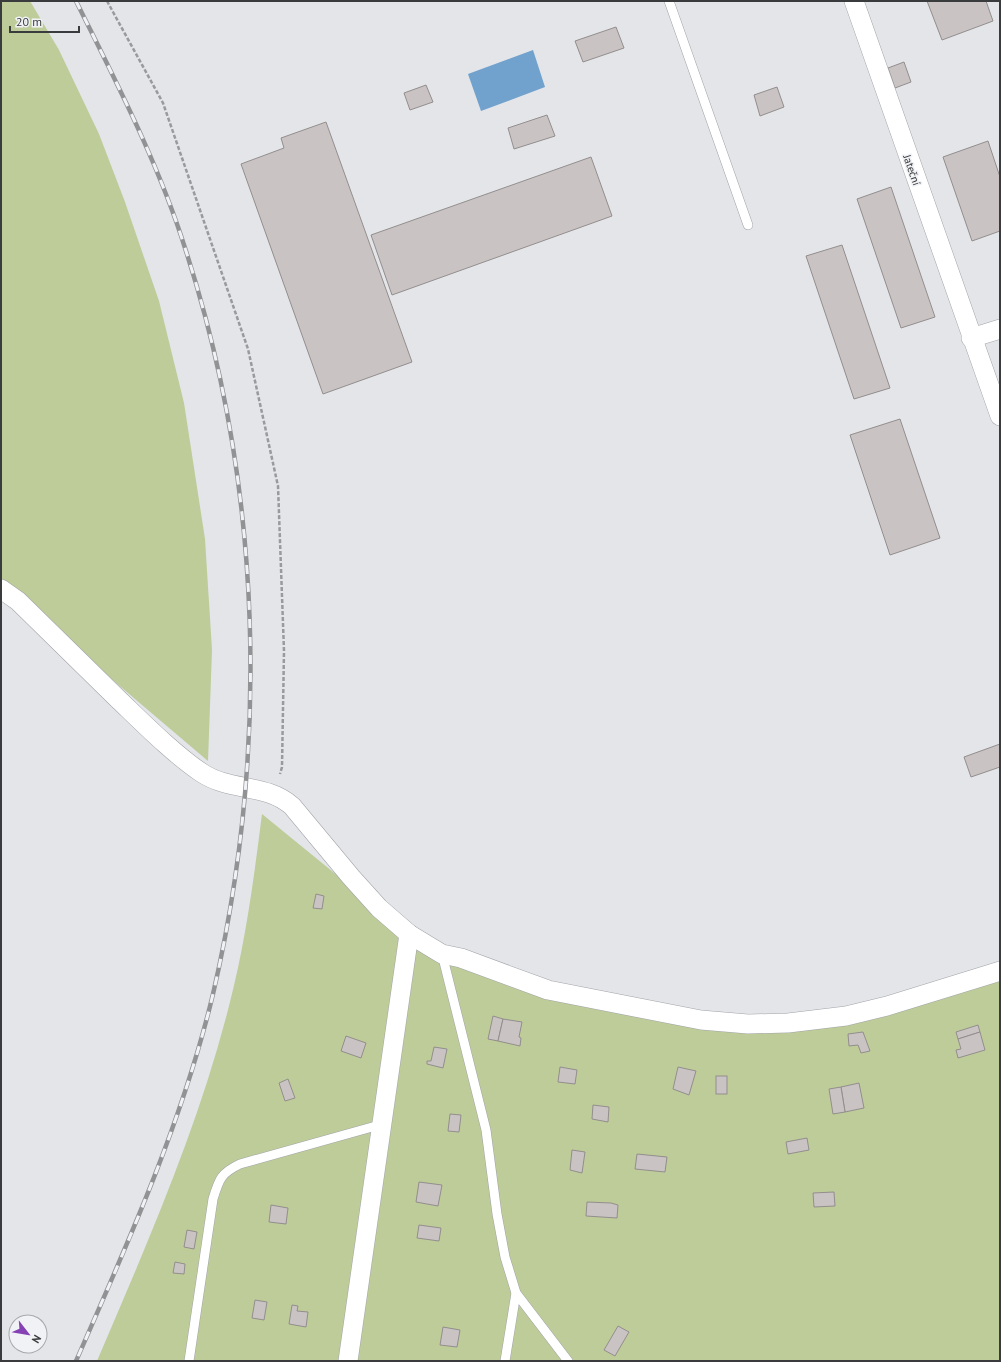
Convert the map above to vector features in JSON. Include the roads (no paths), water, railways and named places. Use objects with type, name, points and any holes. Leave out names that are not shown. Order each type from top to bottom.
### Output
[{"type":"street","name":"Jateční","points":[[854,1],[971,338],[1000,416]]},
{"type":"street","points":[[971,338],[1000,329]]},
{"type":"street","points":[[1,590],[18,601],[149,729],[201,772],[229,786],[275,794],[292,806],[351,877],[380,908],[408,934],[442,954],[461,958],[548,990],[701,1020],[748,1024],[788,1023],[846,1016],[887,1006],[1000,971]]},
{"type":"street","points":[[348,1361],[408,934]]},
{"type":"lane","points":[[669,1],[748,225]]},
{"type":"lane","points":[[442,954],[486,1130],[498,1221],[505,1257],[516,1292],[568,1361]]},
{"type":"lane","points":[[189,1361],[213,1199],[218,1180],[227,1170],[240,1164],[382,1124]]},
{"type":"lane","points":[[505,1361],[516,1292]]},
{"type":"water","points":[[533,50],[545,87],[481,111],[468,74]]},
{"type":"railway","points":[[76,1],[135,123],[162,185],[185,248],[211,339],[230,431],[243,525],[250,619],[250,714],[244,808],[231,901],[213,994],[201,1041],[186,1088],[153,1180],[76,1361]]}]
